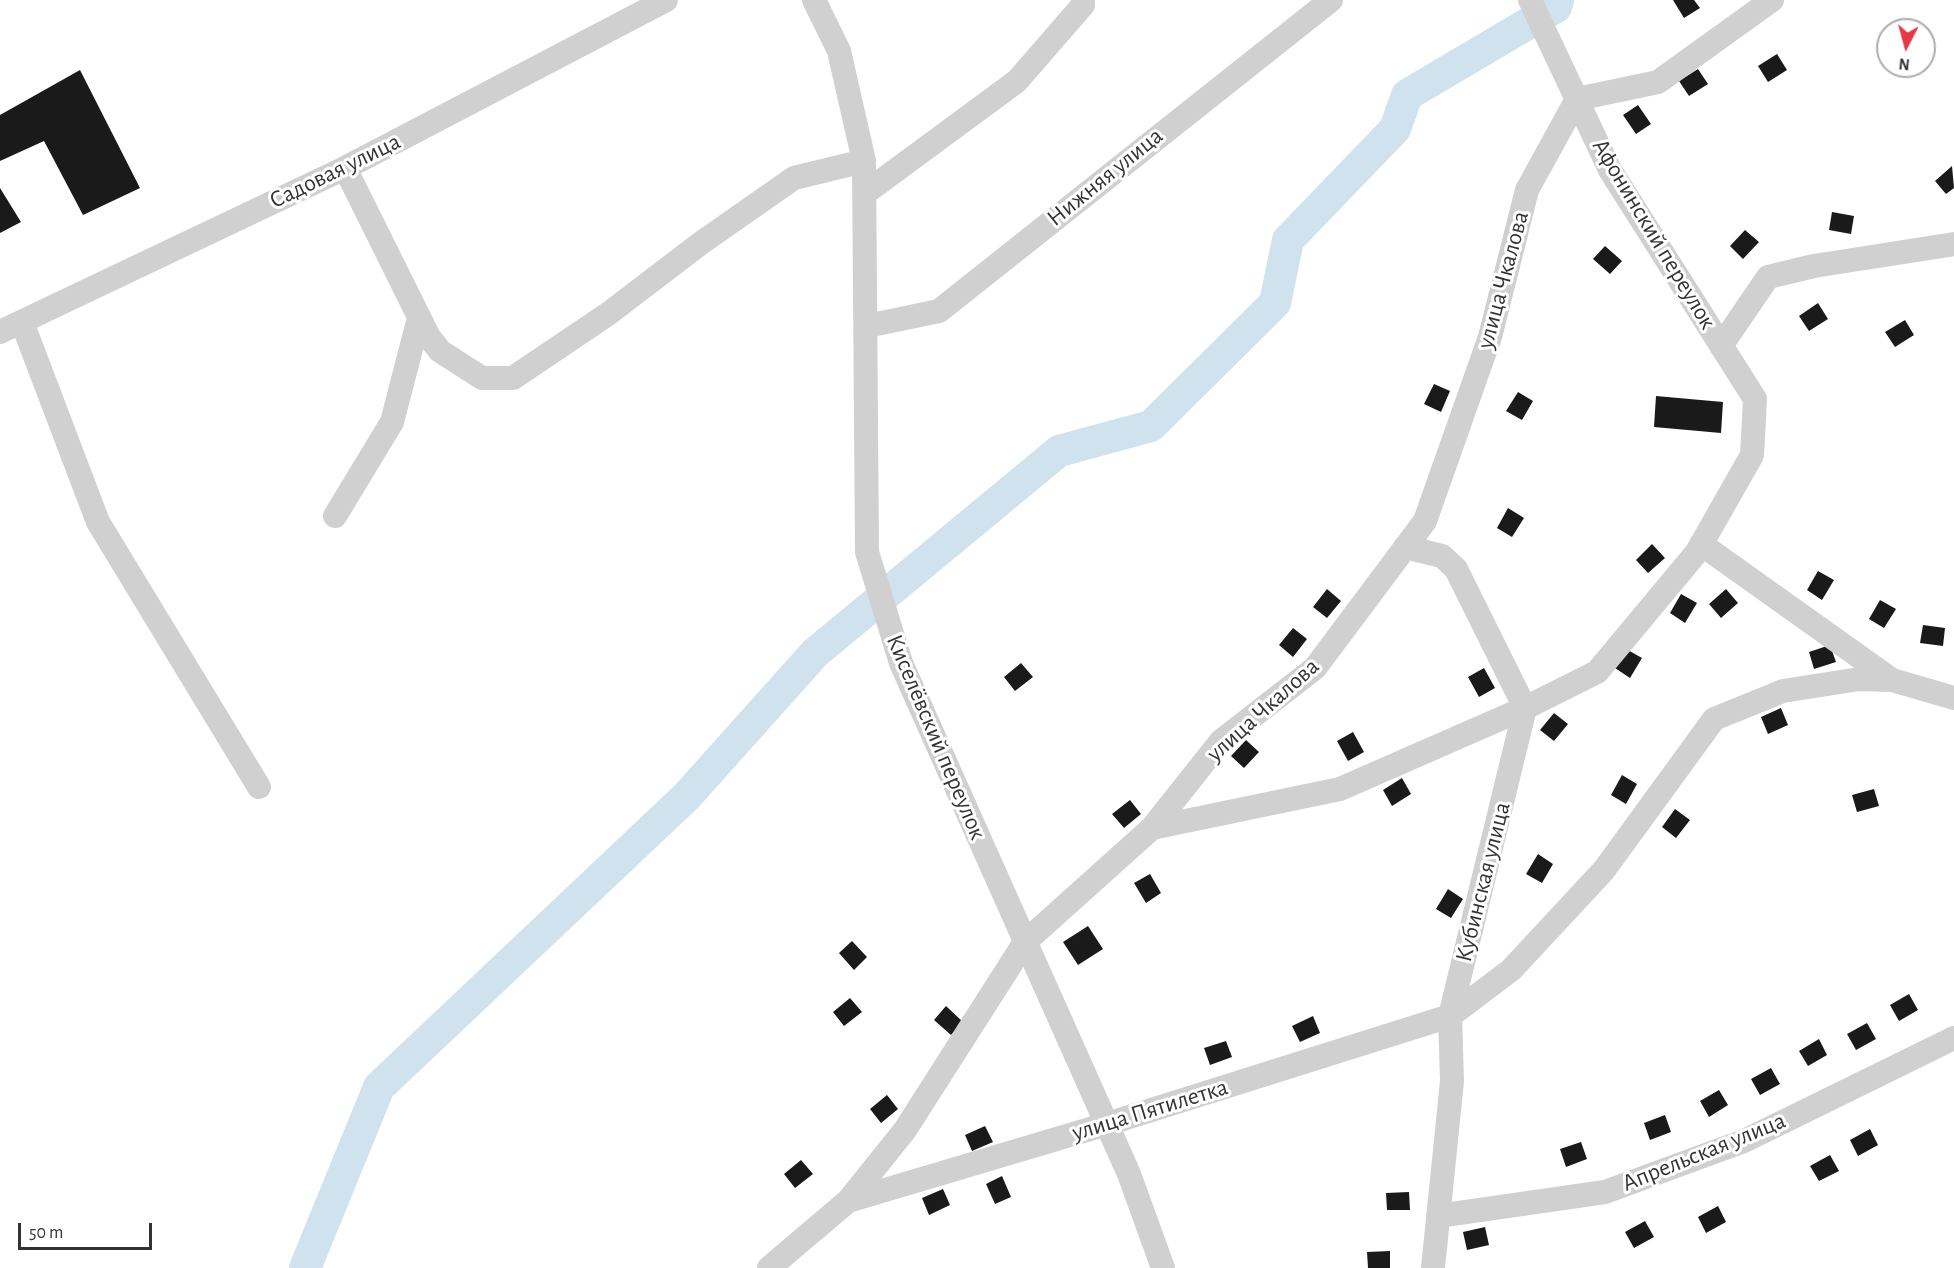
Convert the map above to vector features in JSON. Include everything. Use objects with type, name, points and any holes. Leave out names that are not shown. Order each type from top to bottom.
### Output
[{"type":"street","name":"Садовая улица","points":[[0,332],[345,168],[666,0]]},
{"type":"street","name":"Киселёвский переулок","points":[[814,0],[839,51],[864,161],[867,552],[901,663],[1129,1174],[1163,1268]]},
{"type":"street","points":[[865,193],[1017,81],[1083,5],[1083,0]]},
{"type":"street","name":"Нижняя улица","points":[[867,326],[939,311],[1331,0]]},
{"type":"street","name":"Афонинский переулок","points":[[1530,0],[1610,170],[1755,399],[1752,455],[1701,544]]},
{"type":"street","points":[[1572,89],[1658,82],[1772,0]]},
{"type":"street","name":"улица Чкалова","points":[[1152,828],[1221,741],[1315,668],[1425,521],[1490,337],[1527,190],[1572,89]]},
{"type":"street","points":[[345,168],[419,318],[440,351],[482,378],[513,378],[608,314],[701,243],[794,178],[864,161]]},
{"type":"street","points":[[1721,346],[1768,277],[1814,266],[1954,244]]},
{"type":"street","points":[[336,516],[392,422],[419,318]]},
{"type":"street","points":[[22,322],[98,522],[259,787]]},
{"type":"street","points":[[1152,828],[1340,789],[1525,708],[1597,672],[1701,544],[1892,680],[1954,699]]},
{"type":"street","points":[[1405,547],[1442,556],[1456,569],[1525,708]]},
{"type":"street","name":"улица Пятилетка","points":[[848,1201],[1107,1124],[1450,1016],[1511,970],[1604,870],[1714,719],[1783,691],[1859,679],[1892,680]]},
{"type":"street","name":"Кубинская улица","points":[[1433,1268],[1452,1081],[1450,1016],[1525,708]]},
{"type":"street","name":"улица Пятилетка","points":[[769,1268],[848,1201],[905,1130],[1025,942],[1152,828]]},
{"type":"street","name":"Апрельская улица","points":[[1438,1216],[1605,1192],[1744,1141],[1954,1038]]},
{"type":"building","points":[[1673,0],[1694,0],[1700,8],[1684,18]]},
{"type":"building","points":[[1777,54],[1787,70],[1768,82],[1758,66]]},
{"type":"building","points":[[1698,69],[1708,84],[1689,96],[1679,81]]},
{"type":"building","points":[[80,70],[140,188],[83,215],[44,141],[0,161],[0,115]]},
{"type":"building","points":[[1638,105],[1651,124],[1636,134],[1623,115]]},
{"type":"building","points":[[1952,166],[1954,188],[1946,194],[1935,181]]},
{"type":"building","points":[[0,188],[21,222],[0,233]]},
{"type":"building","points":[[1832,212],[1854,216],[1851,234],[1829,230]]},
{"type":"building","points":[[1745,230],[1759,242],[1743,259],[1730,246]]},
{"type":"building","points":[[1605,246],[1622,261],[1610,274],[1593,259]]},
{"type":"building","points":[[1818,303],[1828,319],[1809,331],[1799,316]]},
{"type":"building","points":[[1905,320],[1914,335],[1895,347],[1885,332]]},
{"type":"building","points":[[1434,384],[1450,391],[1441,412],[1424,404]]},
{"type":"building","points":[[1518,392],[1533,401],[1522,420],[1506,411]]},
{"type":"building","points":[[1656,396],[1723,402],[1721,433],[1654,427]]},
{"type":"building","points":[[1508,508],[1524,518],[1512,537],[1497,528]]},
{"type":"building","points":[[1652,544],[1665,558],[1648,573],[1636,560]]},
{"type":"building","points":[[1818,571],[1834,580],[1822,600],[1807,590]]},
{"type":"building","points":[[1327,589],[1341,601],[1327,618],[1313,607]]},
{"type":"building","points":[[1726,589],[1738,603],[1721,618],[1709,604]]},
{"type":"building","points":[[1681,594],[1697,603],[1685,623],[1670,613]]},
{"type":"building","points":[[1880,600],[1896,609],[1884,628],[1869,619]]},
{"type":"building","points":[[1923,625],[1945,628],[1943,646],[1920,643]]},
{"type":"building","points":[[1293,628],[1307,639],[1293,657],[1279,645]]},
{"type":"building","points":[[1830,645],[1836,662],[1814,669],[1809,652]]},
{"type":"building","points":[[1626,649],[1642,658],[1630,678],[1615,668]]},
{"type":"building","points":[[1021,663],[1033,677],[1015,691],[1004,677]]},
{"type":"building","points":[[1484,668],[1495,688],[1479,697],[1468,677]]},
{"type":"building","points":[[1781,708],[1788,725],[1768,734],[1761,717]]},
{"type":"building","points":[[1554,713],[1568,724],[1554,741],[1540,730]]},
{"type":"building","points":[[1353,732],[1364,752],[1348,761],[1337,741]]},
{"type":"building","points":[[1246,740],[1259,752],[1244,768],[1231,756]]},
{"type":"building","points":[[1622,775],[1637,784],[1626,804],[1611,795]]},
{"type":"building","points":[[1402,778],[1411,794],[1392,806],[1383,790]]},
{"type":"building","points":[[1874,789],[1879,806],[1857,812],[1852,795]]},
{"type":"building","points":[[1130,800],[1141,814],[1124,828],[1112,814]]},
{"type":"building","points":[[1675,809],[1690,820],[1676,838],[1662,827]]},
{"type":"building","points":[[1538,854],[1553,864],[1542,883],[1526,874]]},
{"type":"building","points":[[1150,874],[1161,893],[1146,903],[1134,883]]},
{"type":"building","points":[[1448,889],[1463,899],[1451,918],[1436,909]]},
{"type":"building","points":[[1088,926],[1103,949],[1078,965],[1063,942]]},
{"type":"building","points":[[852,941],[867,957],[854,970],[839,953]]},
{"type":"building","points":[[1909,994],[1918,1010],[1899,1021],[1890,1005]]},
{"type":"building","points":[[850,998],[862,1012],[844,1026],[833,1012]]},
{"type":"building","points":[[946,1006],[963,1022],[951,1035],[934,1020]]},
{"type":"building","points":[[1313,1016],[1320,1033],[1300,1042],[1292,1026]]},
{"type":"building","points":[[1867,1023],[1876,1039],[1856,1050],[1847,1034]]},
{"type":"building","points":[[1819,1039],[1827,1055],[1808,1066],[1799,1051]]},
{"type":"building","points":[[1226,1041],[1232,1057],[1210,1065],[1204,1048]]},
{"type":"building","points":[[1771,1068],[1780,1084],[1760,1095],[1751,1079]]},
{"type":"building","points":[[1719,1090],[1728,1105],[1709,1117],[1700,1101]]},
{"type":"building","points":[[887,1095],[898,1109],[881,1123],[870,1109]]},
{"type":"building","points":[[1665,1115],[1671,1132],[1650,1140],[1644,1123]]},
{"type":"building","points":[[985,1126],[993,1142],[972,1151],[965,1135]]},
{"type":"building","points":[[1870,1129],[1878,1145],[1858,1156],[1850,1140]]},
{"type":"building","points":[[1581,1142],[1587,1159],[1566,1167],[1560,1149]]},
{"type":"building","points":[[1830,1155],[1839,1171],[1819,1181],[1810,1166]]},
{"type":"building","points":[[801,1160],[813,1174],[795,1188],[784,1174]]},
{"type":"building","points":[[1002,1176],[1011,1197],[995,1204],[986,1184]]},
{"type":"building","points":[[943,1189],[950,1205],[929,1215],[922,1198]]},
{"type":"building","points":[[1409,1192],[1410,1210],[1387,1210],[1386,1193]]},
{"type":"building","points":[[1718,1206],[1726,1222],[1706,1233],[1698,1217]]},
{"type":"building","points":[[1645,1221],[1654,1237],[1634,1248],[1625,1232]]},
{"type":"building","points":[[1485,1227],[1489,1245],[1467,1250],[1463,1232]]},
{"type":"building","points":[[1390,1251],[1390,1268],[1368,1268],[1367,1252]]},
{"type":"waterway","points":[[305,1268],[379,1087],[687,796],[815,653],[1059,451],[1151,426],[1275,303],[1288,240],[1395,129],[1407,95],[1556,7],[1558,0]]}]
